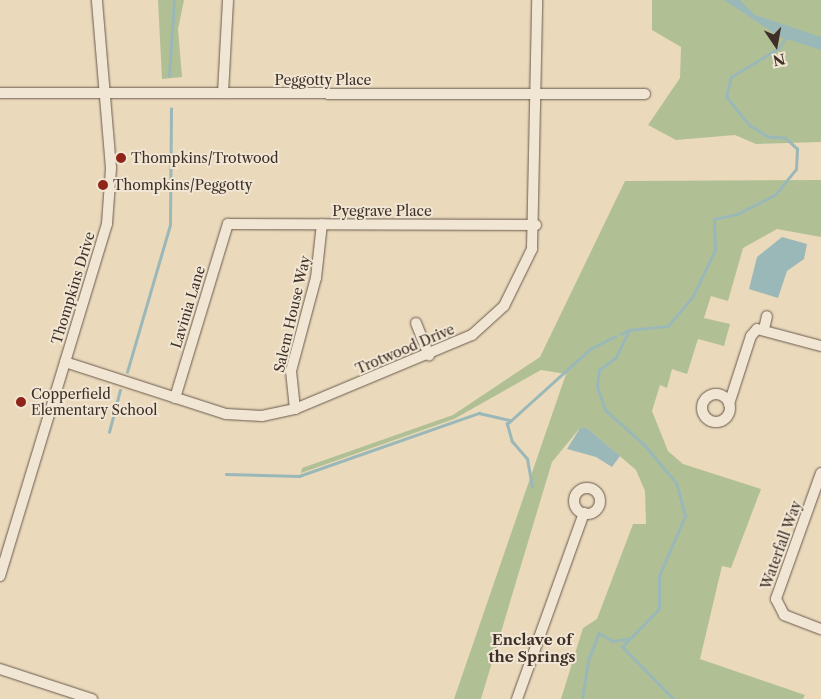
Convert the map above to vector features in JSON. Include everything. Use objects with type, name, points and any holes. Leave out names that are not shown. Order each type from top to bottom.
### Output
[{"type":"street","name":"Thompkins Drive","points":[[0,576],[66,362],[109,212],[105,93],[97,0]]},
{"type":"street","points":[[223,93],[228,0]]},
{"type":"street","name":"Trotwood Drive","points":[[66,362],[175,398],[246,416],[295,409],[429,356],[472,335],[504,306],[525,268],[536,225],[537,0]]},
{"type":"street","name":"Peggotty Place","points":[[0,93],[645,94]]},
{"type":"street","name":"Pyegrave Place","points":[[228,224],[536,225]]},
{"type":"street","name":"Lavinia Lane","points":[[175,398],[228,224]]},
{"type":"street","name":"Salem House Way","points":[[295,409],[291,371],[316,278],[322,224]]},
{"type":"street","points":[[764,329],[767,316]]},
{"type":"street","points":[[416,323],[429,356]]},
{"type":"street","points":[[729,404],[751,336],[764,329],[821,346]]},
{"type":"street","name":"Waterfall Way","points":[[821,473],[776,599],[784,615],[821,629]]},
{"type":"street","points":[[517,699],[584,513]]},
{"type":"street","points":[[0,669],[92,699]]},
{"type":"green space","points":[[158,0],[184,0],[178,29],[182,77],[162,79]]},
{"type":"green space","points":[[652,0],[821,0],[821,142],[756,144],[735,135],[676,140],[648,125],[680,78],[681,47],[652,30]]},
{"type":"green space","points":[[821,180],[821,237],[777,229],[743,248],[728,301],[711,296],[704,318],[730,324],[724,346],[698,339],[687,374],[672,369],[667,388],[660,385],[652,411],[668,451],[683,464],[761,489],[731,568],[722,566],[700,659],[805,695],[803,699],[561,699],[583,628],[597,619],[633,524],[646,524],[645,491],[636,470],[587,428],[580,428],[552,462],[481,699],[454,699],[566,374],[541,370],[454,419],[301,473],[302,468],[453,415],[540,357],[625,181]]},
{"type":"water","points":[[724,0],[740,0],[755,15],[821,37],[821,50],[780,37]]},
{"type":"water","points":[[782,237],[807,244],[804,259],[787,271],[778,298],[749,289],[757,257]]},
{"type":"water","points":[[580,428],[587,428],[620,456],[612,467],[596,457],[567,449]]},
{"type":"waterway","points":[[169,76],[174,0]]},
{"type":"waterway","points":[[673,699],[622,647],[659,609],[659,576],[685,516],[676,483],[645,446],[605,410],[597,387],[599,370],[616,357],[629,330],[668,326],[693,296],[715,250],[714,219],[737,214],[775,195],[796,169],[797,149],[785,138],[768,137],[749,125],[726,97],[731,77],[779,48],[786,37]]},
{"type":"waterway","points":[[127,372],[170,225],[171,109]]},
{"type":"waterway","points":[[621,334],[629,330]]},
{"type":"waterway","points":[[532,487],[527,459],[512,442],[507,424],[590,349],[615,336]]},
{"type":"waterway","points":[[109,432],[120,390]]},
{"type":"waterway","points":[[226,474],[299,476],[479,413],[509,420]]},
{"type":"waterway","points":[[582,699],[588,661],[599,633],[613,641],[628,639]]},
{"type":"place","name":"Thompkins/Trotwood","points":[[121,158]]},
{"type":"place","name":"Thompkins/Peggotty","points":[[103,185]]},
{"type":"place","name":"Copperfield Elementary School","points":[[21,402]]},
{"type":"district","name":"Enclave of the Springs","points":[[532,648]]}]
